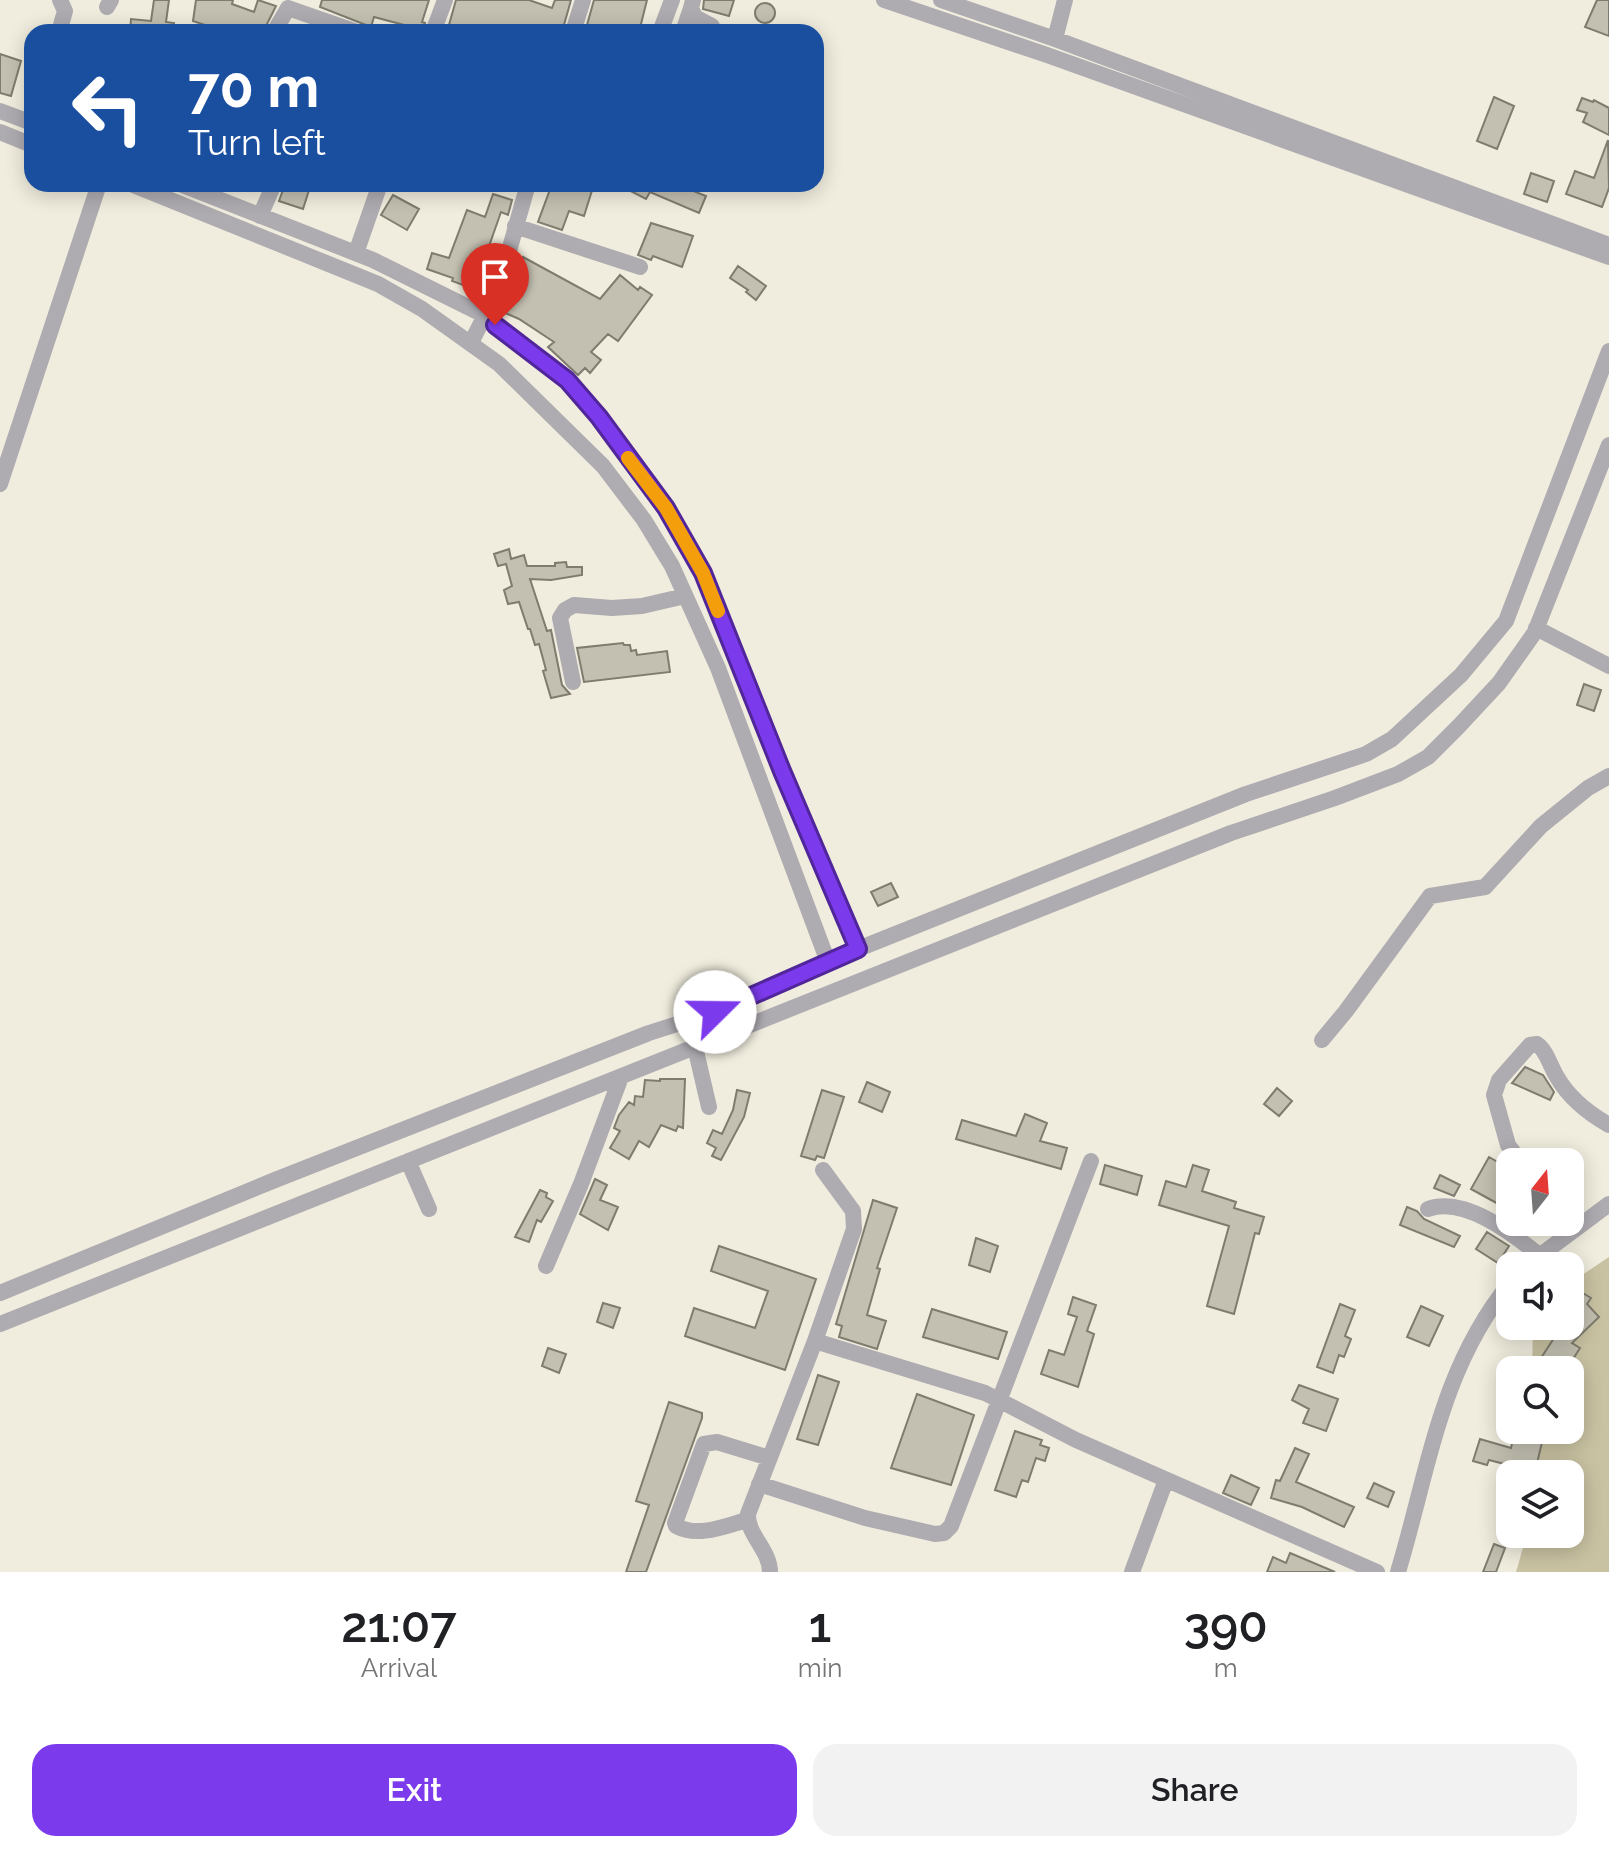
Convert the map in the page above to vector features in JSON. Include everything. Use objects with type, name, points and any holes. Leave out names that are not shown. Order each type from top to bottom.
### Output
[{"type":"street","points":[[60,0],[65,11],[61,24]]},
{"type":"street","points":[[436,24],[445,0]]},
{"type":"street","points":[[576,24],[583,0]]},
{"type":"street","points":[[663,24],[672,0]]},
{"type":"street","points":[[884,0],[1047,55],[1609,257]]},
{"type":"street","points":[[941,0],[1055,39],[1609,245]]},
{"type":"street","points":[[1055,39],[1065,0]]},
{"type":"street","points":[[692,4],[695,17],[708,24]]},
{"type":"street","points":[[686,24],[692,4]]},
{"type":"street","points":[[279,24],[288,8],[334,24]]},
{"type":"street","points":[[0,111],[24,120]]},
{"type":"street","points":[[0,132],[24,142]]},
{"type":"street","points":[[0,484],[96,192]]},
{"type":"street","points":[[151,192],[378,284],[422,309],[478,330],[499,364],[603,466],[644,520],[672,566],[702,629],[831,961]]},
{"type":"street","points":[[203,192],[356,253],[478,330],[567,380],[599,417],[666,508],[703,573],[856,950]]},
{"type":"street","points":[[260,216],[270,192]]},
{"type":"street","points":[[356,253],[377,192]]},
{"type":"street","points":[[478,330],[526,192]]},
{"type":"street","points":[[515,226],[640,267]]},
{"type":"street","points":[[0,1293],[275,1180],[649,1033],[752,997],[856,950],[1246,794],[1366,754],[1392,739],[1461,675],[1506,621],[1609,351]]},
{"type":"street","points":[[0,1324],[1231,833],[1325,802],[1413,768],[1440,745],[1499,683],[1536,628],[1609,445]]},
{"type":"street","points":[[573,682],[560,618],[565,610],[574,605],[612,608],[642,606],[685,596]]},
{"type":"street","points":[[1536,628],[1609,666]]},
{"type":"street","points":[[1322,1040],[1430,896],[1485,887],[1541,826],[1588,788],[1609,776]]},
{"type":"street","points":[[1510,1148],[1494,1095],[1499,1080],[1530,1045],[1537,1044],[1543,1048],[1555,1074],[1572,1097],[1609,1125]]},
{"type":"street","points":[[695,1047],[709,1107]]},
{"type":"street","points":[[546,1266],[621,1077]]},
{"type":"street","points":[[408,1161],[429,1209]]},
{"type":"street","points":[[759,1484],[865,1518],[935,1534],[944,1533],[955,1517],[1091,1161]]},
{"type":"street","points":[[770,1572],[768,1555],[747,1520],[854,1229],[853,1211],[823,1170]]},
{"type":"street","points":[[1543,1252],[1609,1204]]},
{"type":"street","points":[[1428,1209],[1453,1206],[1496,1217]]},
{"type":"street","points":[[1398,1572],[1453,1378],[1481,1323],[1496,1302]]},
{"type":"street","points":[[815,1341],[985,1393],[1076,1440],[1377,1572]]},
{"type":"street","points":[[747,1520],[702,1531],[688,1531],[675,1523],[704,1444],[717,1442],[769,1458]]},
{"type":"street","points":[[1132,1572],[1166,1480]]},
{"type":"shaded area","points":[[1609,1257],[1609,1572],[1516,1572],[1523,1548],[1584,1548],[1584,1460],[1529,1460],[1530,1444],[1584,1444],[1584,1356],[1532,1356],[1533,1340],[1584,1340],[1584,1274]]},
{"type":"building","points":[[154,0],[169,0],[166,22],[174,24],[131,24],[131,19],[151,21]]},
{"type":"building","points":[[196,0],[233,0],[232,4],[254,12],[258,0],[276,6],[267,24],[202,24],[193,21]]},
{"type":"building","points":[[322,0],[429,0],[422,22],[425,24],[400,24],[374,17],[372,24],[363,24],[320,7]]},
{"type":"building","points":[[456,0],[529,0],[552,8],[555,0],[571,0],[564,24],[449,24]]},
{"type":"building","points":[[594,0],[647,0],[641,24],[587,24]]},
{"type":"building","points":[[704,0],[734,0],[729,16],[703,9]]},
{"type":"building","points":[[1597,0],[1609,0],[1609,36],[1585,27]]},
{"type":"building","points":[[761,3],[769,3],[775,13],[769,23],[761,23],[755,17],[755,9]]},
{"type":"building","points":[[0,54],[21,61],[11,96],[0,93]]},
{"type":"building","points":[[1494,97],[1514,106],[1497,149],[1477,141]]},
{"type":"building","points":[[1582,98],[1609,108],[1609,135],[1583,122],[1587,113],[1577,110]]},
{"type":"building","points":[[1608,140],[1609,188],[1602,207],[1566,194],[1575,171],[1594,178]]},
{"type":"building","points":[[1531,173],[1554,181],[1547,202],[1524,194]]},
{"type":"building","points":[[282,192],[308,192],[303,209],[279,201]]},
{"type":"building","points":[[549,192],[592,192],[584,216],[569,211],[562,230],[538,222]]},
{"type":"building","points":[[632,192],[650,192],[646,199]]},
{"type":"building","points":[[650,192],[696,192],[706,196],[699,213]]},
{"type":"building","points":[[493,194],[512,200],[508,215],[501,212],[474,289],[427,269],[432,253],[449,258],[467,210],[485,217]]},
{"type":"building","points":[[393,195],[419,209],[407,230],[381,215]]},
{"type":"building","points":[[651,223],[693,236],[682,267],[653,256],[651,260],[638,255]]},
{"type":"building","points":[[523,257],[600,299],[620,275],[638,290],[640,287],[652,295],[618,341],[608,334],[591,352],[601,360],[590,373],[585,368],[578,375],[548,347],[554,342],[503,312]]},
{"type":"building","points":[[738,266],[766,286],[756,300],[746,292],[748,290],[730,278]]},
{"type":"building","points":[[509,549],[511,559],[524,555],[527,566],[555,566],[555,563],[566,562],[567,567],[582,567],[582,575],[551,580],[530,579],[547,631],[551,630],[562,685],[570,694],[551,698],[539,644],[535,645],[519,602],[508,604],[504,590],[512,586],[506,564],[498,566],[494,554]]},
{"type":"building","points":[[630,645],[631,651],[636,650],[637,655],[667,651],[670,672],[584,682],[577,648]]},
{"type":"building","points":[[1584,684],[1601,690],[1594,711],[1577,705]]},
{"type":"building","points":[[891,883],[898,897],[878,906],[871,892]]},
{"type":"building","points":[[1525,1067],[1543,1075],[1554,1092],[1550,1100],[1512,1083]]},
{"type":"building","points":[[685,1079],[683,1128],[678,1126],[676,1131],[661,1125],[649,1147],[639,1141],[629,1159],[610,1148],[620,1131],[614,1128],[619,1115],[629,1102],[634,1105],[635,1096],[643,1097],[645,1080]]},
{"type":"building","points":[[867,1082],[890,1092],[882,1112],[859,1102]]},
{"type":"building","points":[[1277,1088],[1292,1101],[1279,1116],[1264,1104]]},
{"type":"building","points":[[737,1090],[750,1093],[744,1117],[721,1160],[712,1156],[716,1148],[707,1143],[713,1130],[722,1134],[733,1110]]},
{"type":"building","points":[[822,1090],[844,1097],[824,1158],[817,1156],[815,1160],[801,1156]]},
{"type":"building","points":[[1025,1114],[1047,1123],[1040,1141],[1067,1148],[1061,1169],[956,1139],[962,1120],[1016,1136]]},
{"type":"building","points":[[1489,1157],[1496,1161],[1496,1203],[1471,1189]]},
{"type":"building","points":[[1105,1165],[1142,1176],[1137,1195],[1100,1184]]},
{"type":"building","points":[[1193,1165],[1209,1170],[1202,1191],[1236,1202],[1234,1208],[1264,1217],[1259,1234],[1255,1233],[1234,1314],[1207,1306],[1229,1226],[1159,1205],[1166,1181],[1186,1187]]},
{"type":"building","points":[[1440,1175],[1460,1185],[1454,1196],[1434,1188]]},
{"type":"building","points":[[595,1179],[607,1185],[600,1200],[618,1207],[608,1230],[580,1214]]},
{"type":"building","points":[[540,1190],[553,1201],[541,1222],[537,1220],[529,1242],[515,1237]]},
{"type":"building","points":[[873,1200],[897,1208],[877,1268],[880,1269],[867,1315],[886,1321],[877,1349],[839,1337],[842,1326],[836,1324]]},
{"type":"building","points":[[1407,1207],[1460,1236],[1454,1247],[1400,1225]]},
{"type":"building","points":[[1487,1232],[1509,1246],[1505,1252],[1496,1252],[1496,1262],[1476,1249]]},
{"type":"building","points":[[976,1238],[998,1246],[990,1272],[969,1265]]},
{"type":"building","points":[[719,1246],[816,1279],[785,1370],[685,1336],[694,1308],[755,1328],[768,1291],[711,1271]]},
{"type":"building","points":[[1584,1294],[1591,1298],[1587,1304],[1599,1317],[1584,1331]]},
{"type":"building","points":[[1073,1297],[1096,1305],[1087,1331],[1094,1334],[1078,1387],[1041,1374],[1049,1350],[1064,1355],[1077,1317],[1068,1314]]},
{"type":"building","points":[[603,1303],[620,1308],[613,1328],[597,1322]]},
{"type":"building","points":[[1340,1304],[1355,1310],[1345,1336],[1351,1339],[1344,1357],[1339,1355],[1333,1373],[1317,1367]]},
{"type":"building","points":[[1421,1306],[1443,1316],[1429,1346],[1407,1337]]},
{"type":"building","points":[[932,1309],[1007,1332],[998,1359],[923,1337]]},
{"type":"building","points":[[1553,1340],[1575,1340],[1572,1343],[1580,1348],[1575,1356],[1542,1356]]},
{"type":"building","points":[[548,1348],[566,1354],[559,1373],[542,1366]]},
{"type":"building","points":[[818,1375],[839,1382],[818,1445],[797,1439]]},
{"type":"building","points":[[1299,1385],[1338,1399],[1326,1431],[1303,1423],[1309,1409],[1292,1400]]},
{"type":"building","points":[[917,1394],[974,1415],[951,1485],[891,1468]]},
{"type":"building","points":[[669,1402],[702,1413],[702,1418],[646,1572],[626,1572],[649,1505],[636,1501]]},
{"type":"building","points":[[1015,1431],[1042,1440],[1040,1445],[1049,1448],[1045,1461],[1036,1458],[1028,1482],[1022,1480],[1016,1497],[995,1490]]},
{"type":"building","points":[[1480,1439],[1511,1448],[1512,1444],[1542,1444],[1538,1460],[1489,1460],[1487,1465],[1473,1461]]},
{"type":"building","points":[[1295,1448],[1309,1454],[1296,1482],[1354,1507],[1344,1527],[1302,1507],[1271,1498],[1276,1480],[1280,1481]]},
{"type":"building","points":[[1231,1475],[1259,1488],[1251,1505],[1223,1493]]},
{"type":"building","points":[[1374,1483],[1394,1492],[1388,1507],[1367,1498]]},
{"type":"building","points":[[1494,1544],[1496,1548],[1505,1548],[1496,1572],[1483,1572]]},
{"type":"building","points":[[1290,1553],[1335,1572],[1267,1572],[1273,1557],[1286,1563]]},
{"type":"slow traffic","points":[[628,458],[666,508],[703,573],[718,611]]},
{"type":"route","points":[[495,325],[567,380],[599,417],[666,508],[703,573],[782,771],[858,949],[715,1012]]}]
